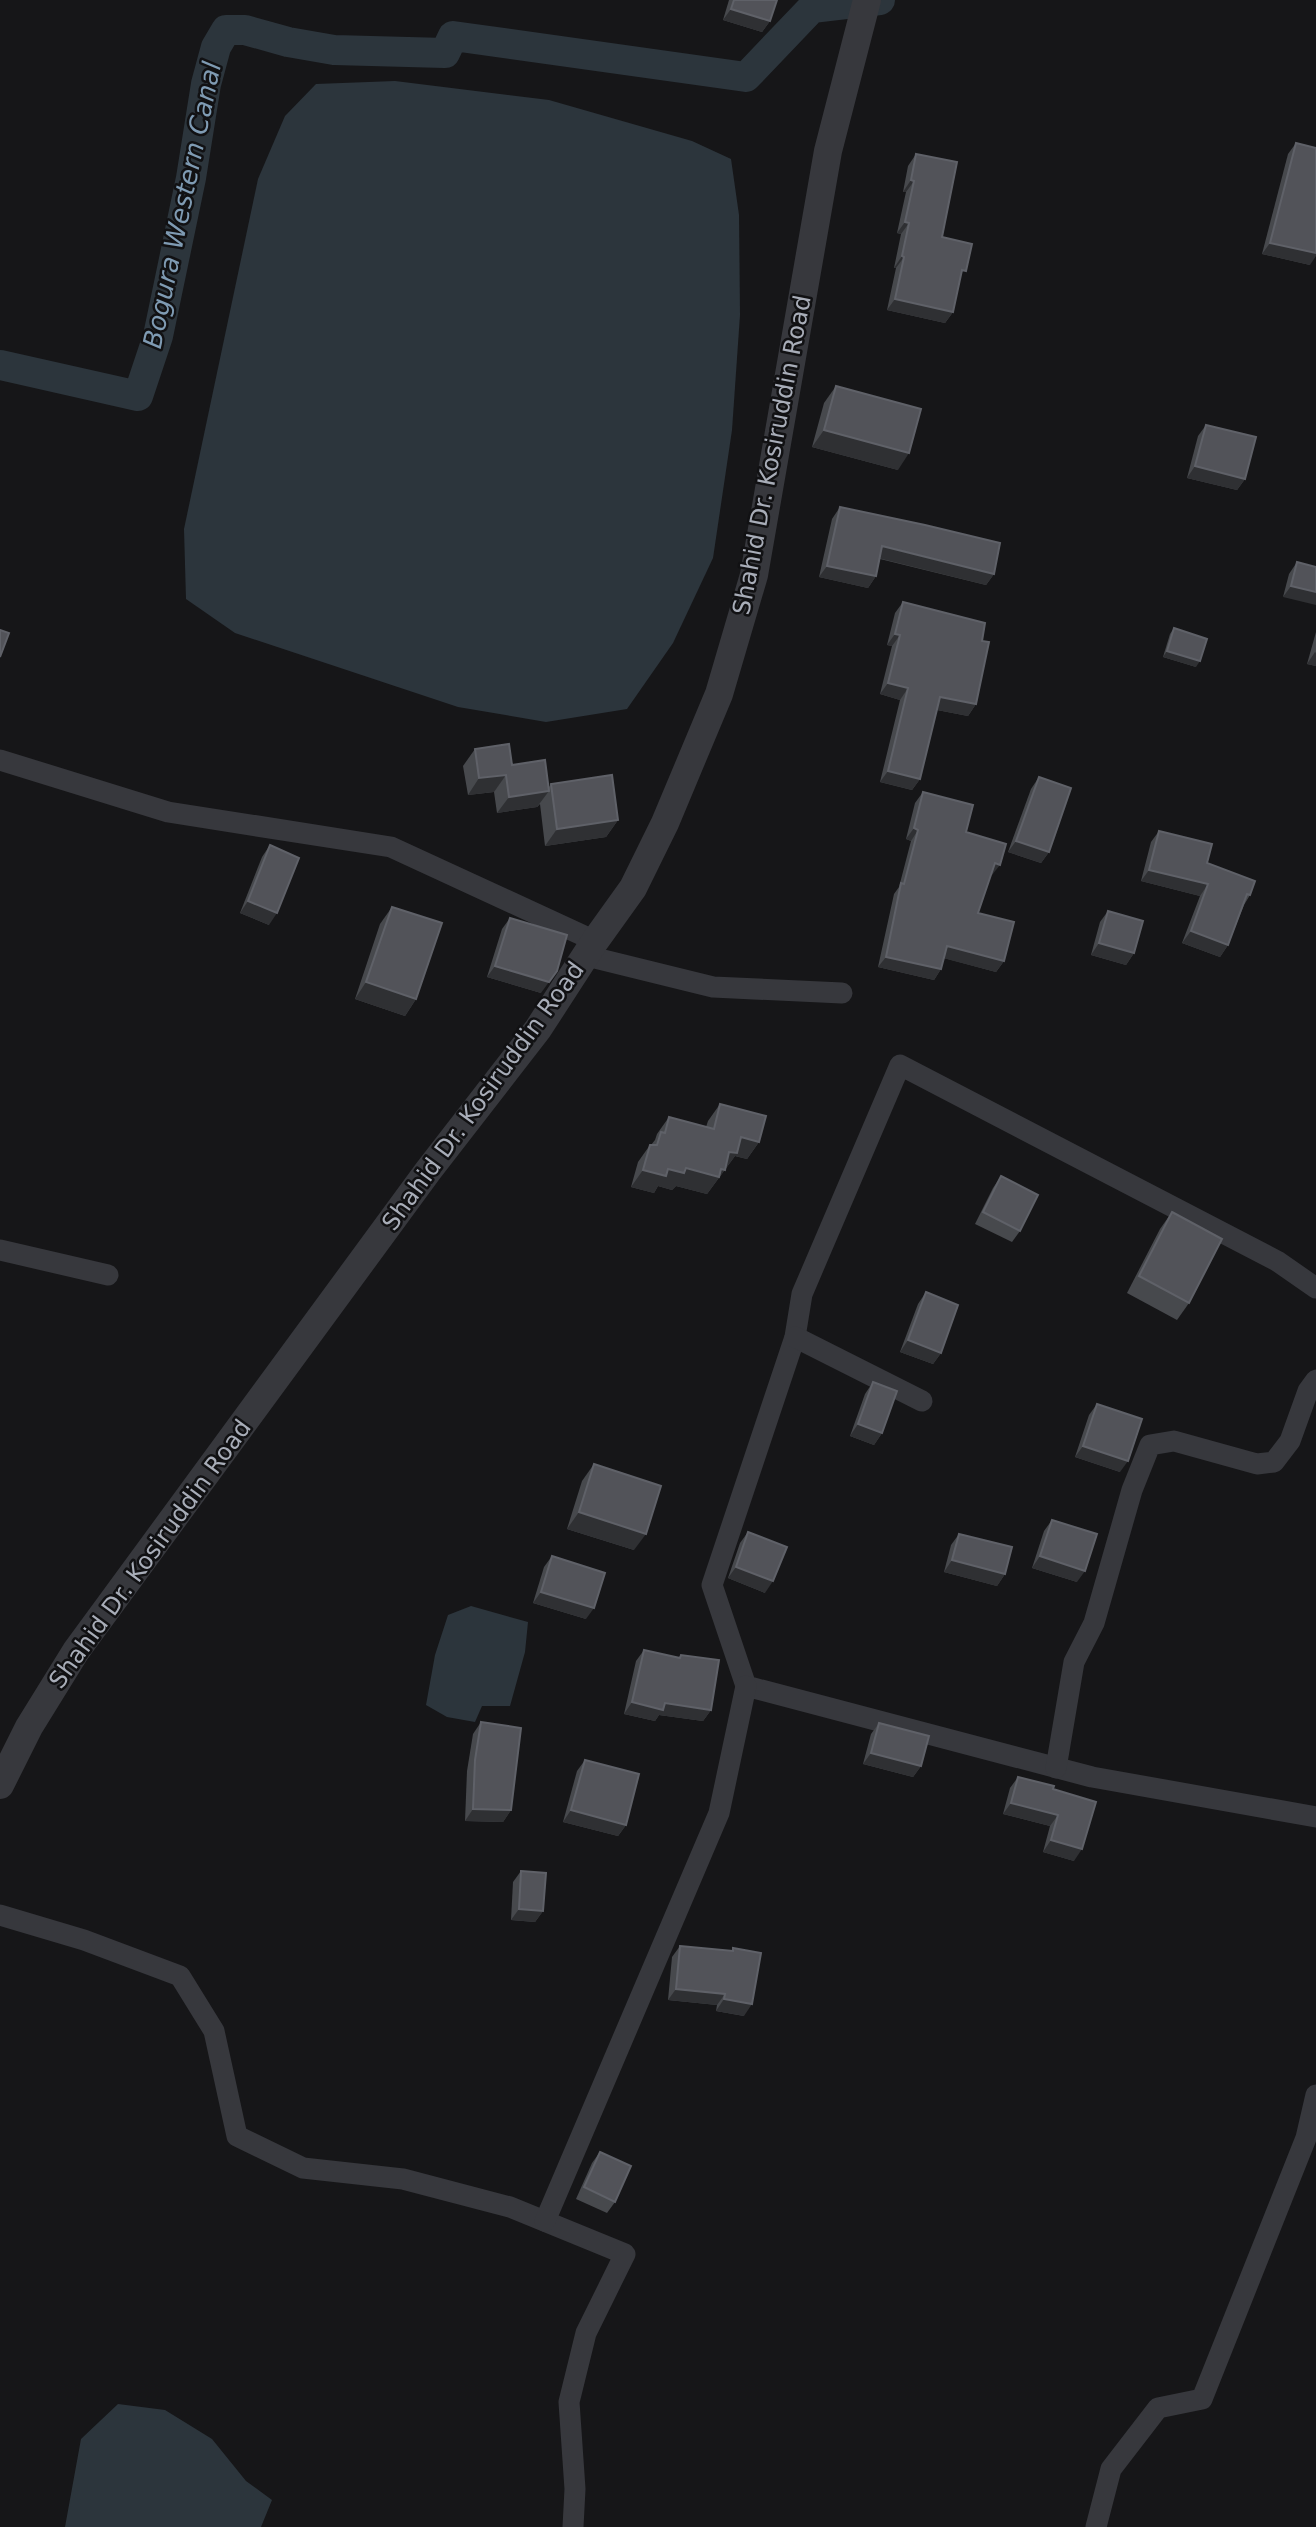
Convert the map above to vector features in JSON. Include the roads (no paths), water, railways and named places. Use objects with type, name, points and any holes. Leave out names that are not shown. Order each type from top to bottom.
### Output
[{"type":"street","name":"Shahid Dr. Kosiruddin Road","points":[[0,1785],[29,1727],[76,1651],[428,1171],[538,1029],[633,888],[665,823],[719,694],[754,575],[828,151],[867,0]]},
{"type":"street","points":[[0,760],[168,812],[391,847],[591,949],[713,987],[842,993]]},
{"type":"street","points":[[545,2221],[719,1813],[746,1686],[712,1585],[795,1337],[802,1294],[900,1065],[1265,1255],[1316,1288]]},
{"type":"street","points":[[0,1250],[108,1275]]},
{"type":"street","points":[[795,1337],[922,1401]]},
{"type":"street","points":[[1056,1768],[1074,1662],[1094,1623],[1132,1490],[1150,1445],[1174,1441],[1257,1464],[1275,1462],[1290,1441],[1308,1391],[1316,1380]]},
{"type":"street","points":[[746,1686],[1092,1777],[1316,1817]]},
{"type":"street","points":[[0,1915],[84,1940],[180,1976],[214,2031],[237,2136],[303,2168],[403,2179],[510,2207],[625,2254],[586,2333],[569,2402],[575,2489],[573,2527]]},
{"type":"street","points":[[1096,2527],[1111,2469],[1158,2408],[1202,2399],[1307,2138],[1316,2095]]},
{"type":"waterway","name":"Bogura Western Canal","points":[[0,365],[138,396],[158,336],[191,178],[206,84],[216,47],[226,30],[245,30],[288,42],[334,50],[445,53],[453,36],[746,77],[812,8],[880,0]]}]
